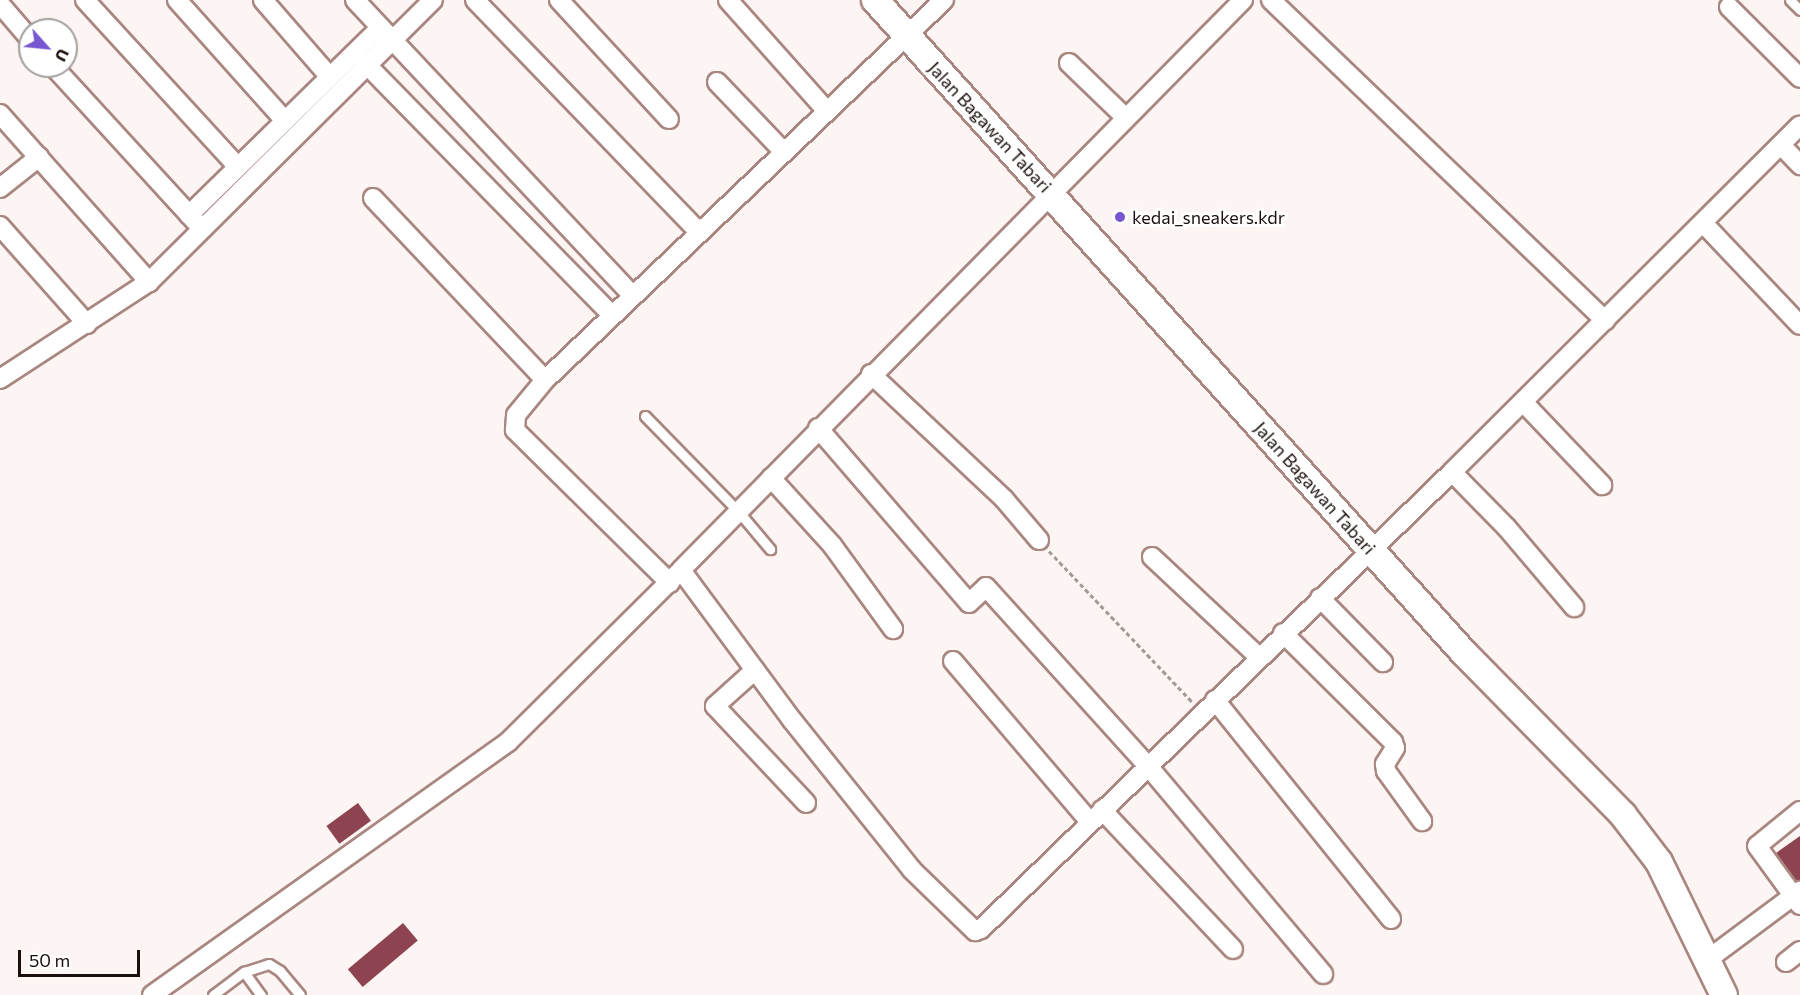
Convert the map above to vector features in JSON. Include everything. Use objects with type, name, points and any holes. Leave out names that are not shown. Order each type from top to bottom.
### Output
[{"type":"street","points":[[85,0],[237,166]]},
{"type":"street","points":[[177,0],[285,121]]},
{"type":"street","points":[[263,0],[329,76]]},
{"type":"street","points":[[355,0],[633,296]]},
{"type":"street","points":[[189,215],[329,76],[433,0]]},
{"type":"street","points":[[475,0],[699,232]]},
{"type":"street","points":[[559,0],[669,118]]},
{"type":"street","points":[[728,0],[827,111]]},
{"type":"street","name":"Jalan Bagawan Tabari","points":[[875,0],[1371,550],[1639,836],[1659,862],[1724,995]]},
{"type":"street","points":[[944,0],[545,380],[516,415],[515,430],[675,576],[755,670],[912,870],[975,931],[981,929],[1283,633],[1452,472],[1704,224],[1800,125]]},
{"type":"street","points":[[152,995],[508,742],[675,576],[871,374],[1243,0]]},
{"type":"street","points":[[1271,0],[1605,320]]},
{"type":"street","points":[[0,4],[18,25]]},
{"type":"street","points":[[1729,7],[1800,78]]},
{"type":"street","points":[[0,379],[150,282],[366,64],[385,34]]},
{"type":"street","points":[[1069,63],[1126,118]]},
{"type":"street","points":[[366,64],[612,315]]},
{"type":"street","points":[[64,78],[203,230]]},
{"type":"street","points":[[717,82],[784,152]]},
{"type":"street","points":[[0,114],[150,282]]},
{"type":"street","points":[[1781,145],[1800,165]]},
{"type":"street","points":[[0,188],[39,157]]},
{"type":"street","points":[[373,198],[545,380]]},
{"type":"street","points":[[1704,224],[1800,325]]},
{"type":"street","points":[[0,226],[87,324]]},
{"type":"street","points":[[871,374],[1004,499],[1039,540]]},
{"type":"street","points":[[1522,402],[1602,484]]},
{"type":"street","points":[[818,428],[969,603],[986,587],[1148,766],[1323,974]]},
{"type":"street","points":[[1452,472],[1507,528],[1574,607]]},
{"type":"street","points":[[771,478],[832,545],[893,629]]},
{"type":"street","points":[[1152,557],[1259,657]]},
{"type":"street","points":[[1320,598],[1383,662]]},
{"type":"street","points":[[1283,633],[1393,742],[1395,748],[1385,764],[1386,771],[1422,821]]},
{"type":"street","points":[[953,661],[1096,816],[1143,858],[1233,949]]},
{"type":"street","points":[[755,670],[716,706],[806,803]]},
{"type":"street","points":[[1215,700],[1391,920]]},
{"type":"street","points":[[1707,960],[1798,897],[1757,846],[1800,811]]},
{"type":"lane","points":[[1790,0],[1800,10]]},
{"type":"lane","points":[[645,416],[738,511],[770,549]]},
{"type":"lane","points":[[213,995],[244,972],[269,964],[280,971],[300,995]]},
{"type":"lane","points":[[244,972],[261,995]]},
{"type":"path","points":[[1039,540],[1202,713]]},
{"type":"building","points":[[358,803],[371,821],[339,844],[326,826]]},
{"type":"building","points":[[1800,836],[1800,880],[1796,881],[1776,853]]},
{"type":"building","points":[[403,923],[418,941],[363,987],[348,969]]},
{"type":"place","name":"kedai_sneakers.kdr","points":[[1120,217]]}]
